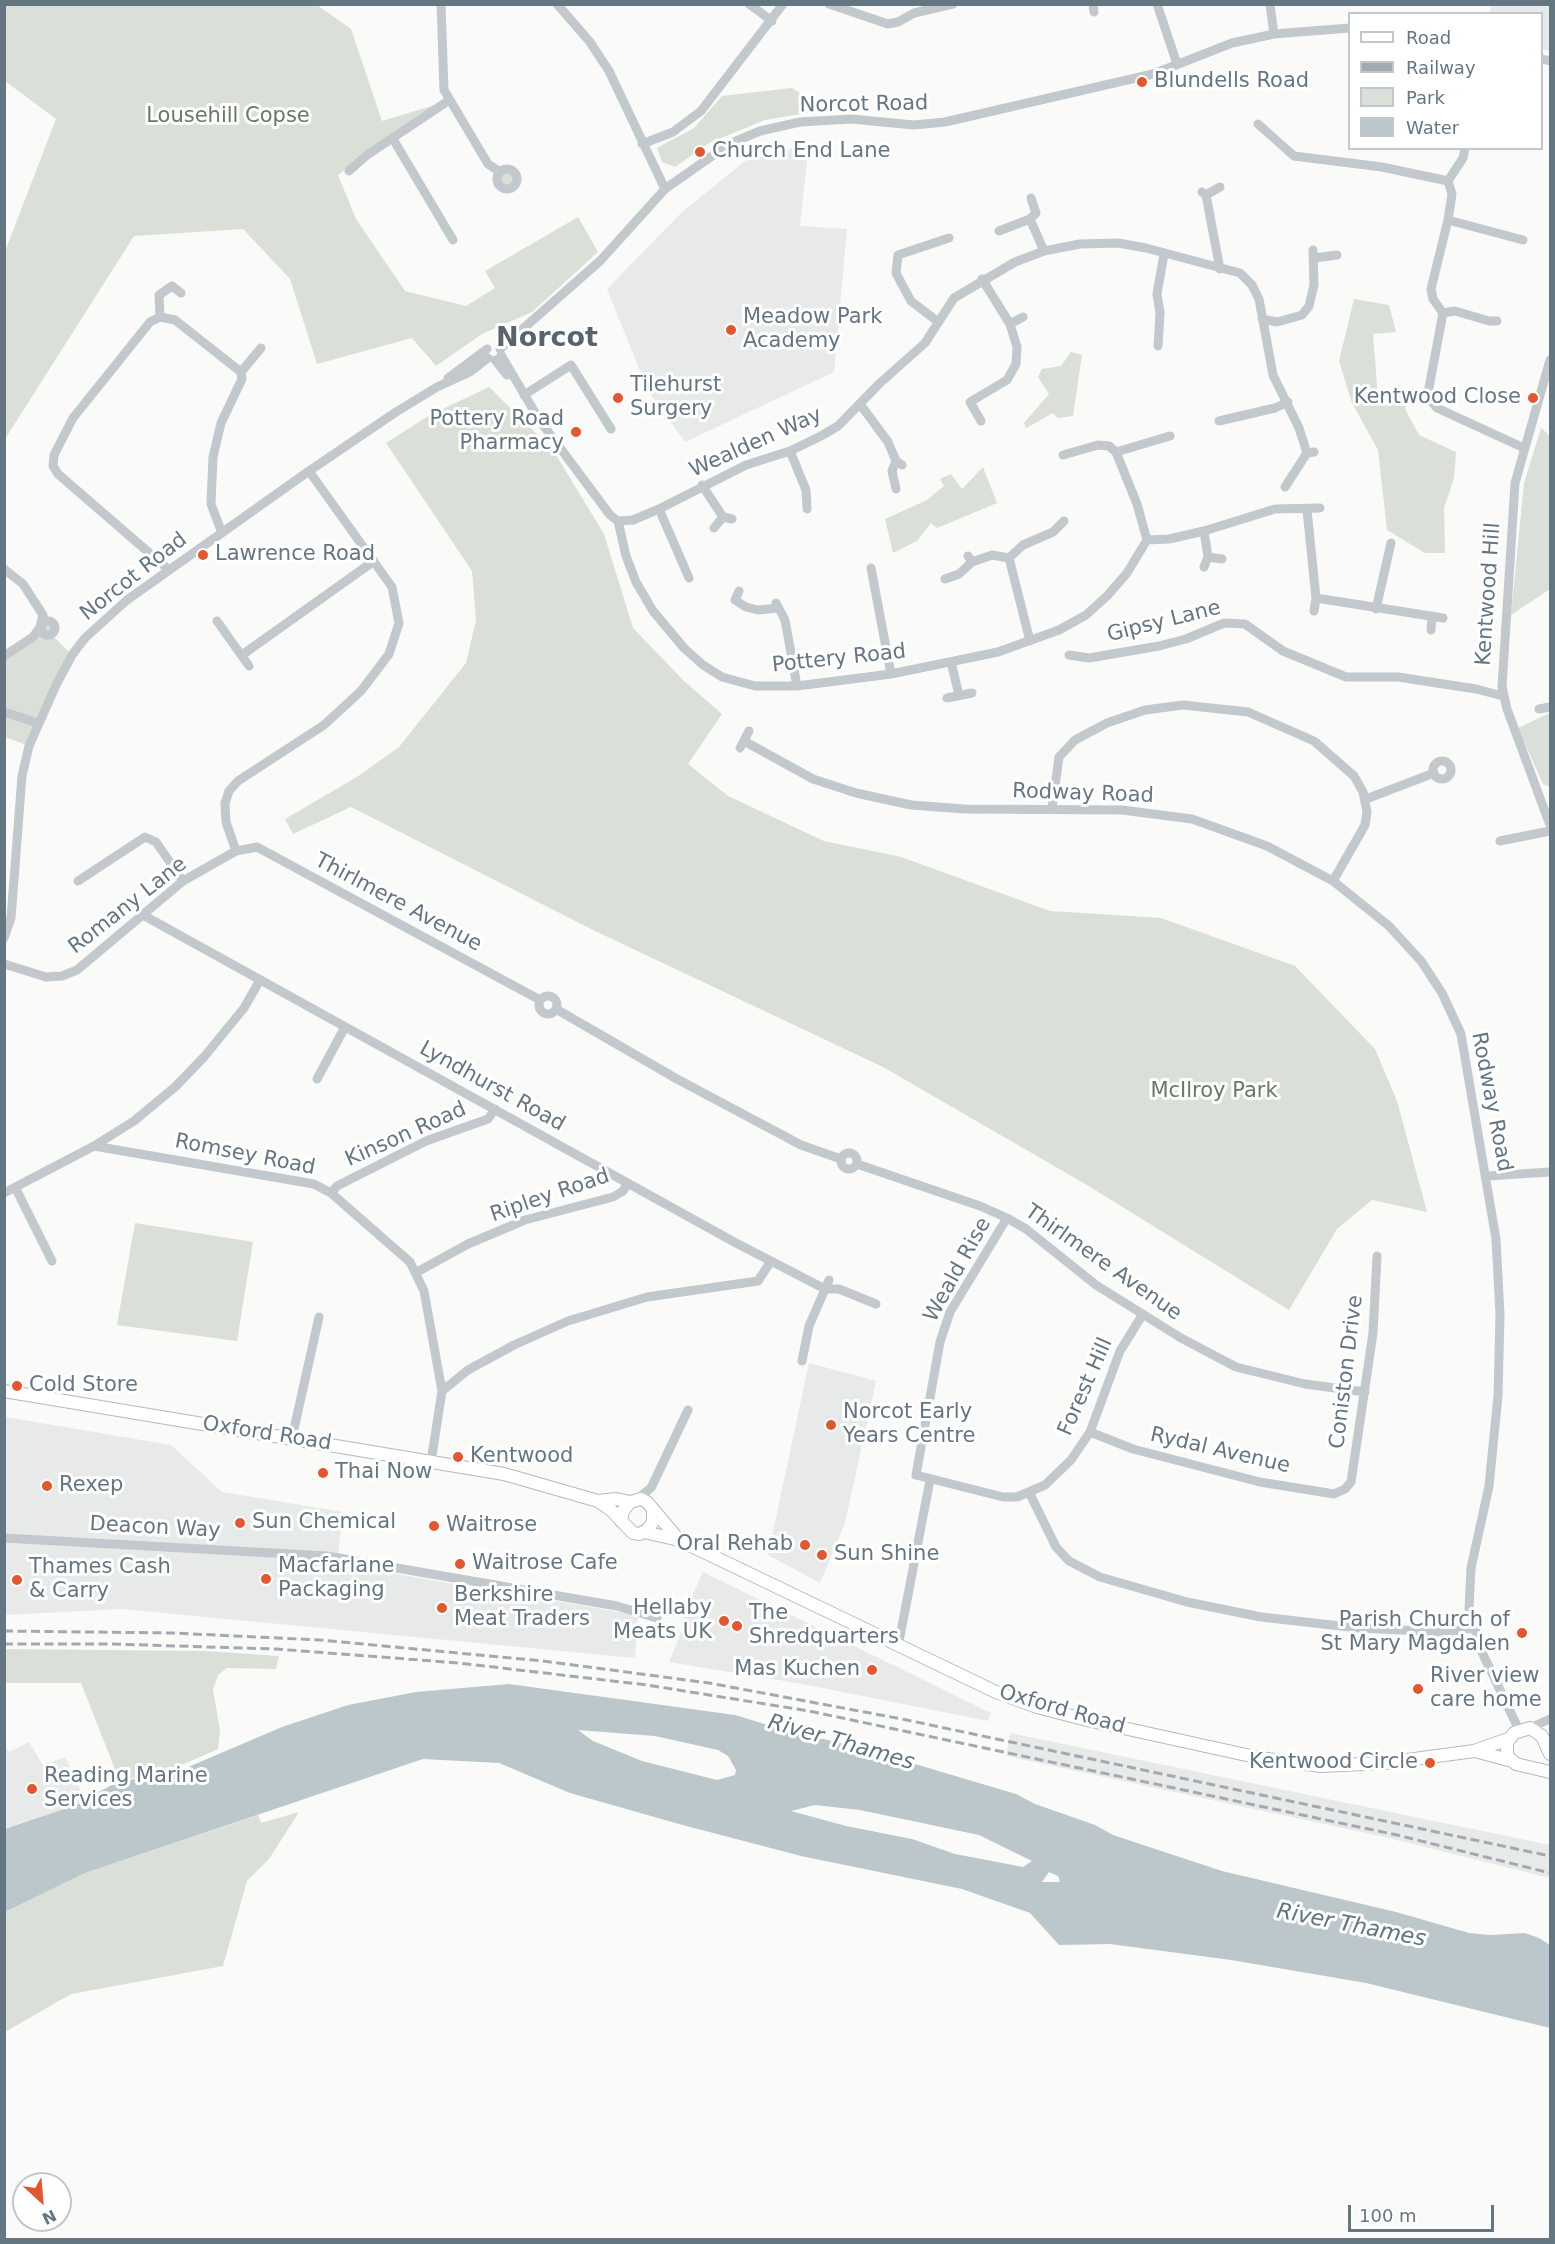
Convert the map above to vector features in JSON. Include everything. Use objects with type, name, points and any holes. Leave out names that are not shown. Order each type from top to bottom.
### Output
[{"type":"main road","name":"Oxford Road","points":[[4,1391],[504,1474],[598,1501],[616,1499],[633,1501]]},
{"type":"main road","points":[[644,1500],[652,1509],[653,1522],[644,1532],[633,1533],[621,1521],[623,1510],[633,1501],[644,1500]]},
{"type":"main road","name":"Oxford Road","points":[[598,1501],[621,1521]]},
{"type":"main road","name":"Oxford Road","points":[[652,1509],[679,1540]]},
{"type":"main road","name":"Oxford Road","points":[[644,1532],[679,1540],[898,1647],[996,1692],[1047,1710],[1260,1758],[1304,1765],[1342,1767],[1474,1750],[1509,1739]]},
{"type":"main road","points":[[1529,1767],[1542,1759],[1547,1746],[1539,1732],[1524,1729],[1509,1739],[1507,1751],[1512,1761],[1529,1767],[1551,1772]]},
{"type":"main road","name":"Oxford Road","points":[[1474,1750],[1512,1761]]},
{"type":"street","points":[[441,4],[444,90],[448,101],[488,164],[500,172]]},
{"type":"street","points":[[557,4],[590,42],[609,71],[665,189]]},
{"type":"street","points":[[749,4],[772,21]]},
{"type":"street","points":[[642,144],[673,132],[691,121],[772,21],[783,4]]},
{"type":"street","points":[[829,4],[888,24],[898,22],[915,13],[953,4]]},
{"type":"street","points":[[1157,4],[1177,64]]},
{"type":"street","points":[[1270,4],[1274,34]]},
{"type":"street","name":"Norcot Road","points":[[4,938],[10,918],[22,776],[38,723],[72,654],[85,638],[108,614],[309,471],[437,387],[470,372],[519,333],[600,261],[665,189],[729,144],[760,131],[800,122],[851,119],[914,125],[945,122],[1153,74],[1232,44],[1274,34],[1348,28]]},
{"type":"street","points":[[349,171],[368,155],[448,101]]},
{"type":"street","points":[[1258,124],[1294,156],[1382,167],[1448,181]]},
{"type":"street","points":[[393,140],[453,240]]},
{"type":"street","points":[[1448,181],[1463,158],[1465,150]]},
{"type":"street","points":[[1448,181],[1452,194],[1448,220],[1431,289],[1433,298],[1443,313],[1429,380],[1431,401],[1437,408],[1524,448]]},
{"type":"street","points":[[1220,187],[1204,194],[1220,269]]},
{"type":"street","points":[[999,231],[1030,219],[1036,213],[1031,198]]},
{"type":"street","points":[[1030,219],[1044,251]]},
{"type":"street","points":[[1448,220],[1523,240]]},
{"type":"street","points":[[938,321],[911,301],[896,273],[895,252],[950,238]]},
{"type":"street","name":"Wealden Way","points":[[618,521],[633,520],[659,510],[702,485],[746,465],[790,451],[838,426],[925,343],[954,298],[982,279],[1015,262],[1044,251],[1080,244],[1118,243],[1240,273],[1252,285],[1258,299],[1274,375],[1311,453],[1285,487]]},
{"type":"street","points":[[1158,346],[1160,313],[1157,294],[1164,254]]},
{"type":"street","points":[[1262,319],[1277,322],[1302,315],[1309,306],[1314,285],[1313,254],[1336,255]]},
{"type":"street","points":[[981,422],[970,402],[1007,380],[1016,364],[1017,347],[1010,324],[982,279]]},
{"type":"street","points":[[160,317],[159,296],[172,286],[181,293]]},
{"type":"street","points":[[1443,313],[1455,311],[1489,321],[1497,321]]},
{"type":"street","points":[[169,570],[58,474],[53,466],[54,454],[73,418],[150,322],[160,317],[175,320],[241,372],[242,379],[221,423],[213,457],[211,504],[222,533]]},
{"type":"street","points":[[1010,324],[1023,317]]},
{"type":"street","points":[[241,372],[261,348]]},
{"type":"street","name":"Pottery Road","points":[[494,353],[610,515],[618,521],[626,556],[636,582],[653,611],[684,648],[703,665],[722,677],[755,686],[797,686],[891,674],[998,652],[1030,641],[1086,615],[1127,573],[1147,540]]},
{"type":"street","name":"Kentwood Hill","points":[[1551,360],[1524,448],[1514,493],[1502,670],[1503,696],[1551,825]]},
{"type":"street","points":[[522,392],[571,365],[611,429]]},
{"type":"street","points":[[1219,421],[1275,408],[1288,402]]},
{"type":"street","points":[[860,404],[888,442],[899,463],[892,471],[896,489]]},
{"type":"street","points":[[1116,452],[1170,436]]},
{"type":"street","points":[[1063,455],[1078,446],[1109,446],[1116,452],[1137,504],[1147,540],[1169,539],[1204,531],[1275,509],[1320,508]]},
{"type":"street","points":[[790,451],[806,490],[807,509]]},
{"type":"street","points":[[236,851],[226,822],[225,803],[229,791],[238,781],[324,725],[361,691],[388,654],[399,623],[392,587],[309,471]]},
{"type":"street","points":[[702,485],[727,518],[714,528]]},
{"type":"street","points":[[659,510],[690,571]]},
{"type":"street","points":[[1306,510],[1316,598],[1314,611]]},
{"type":"street","points":[[1009,558],[1023,546],[1053,532],[1064,520]]},
{"type":"street","points":[[1204,531],[1208,557],[1204,567]]},
{"type":"street","points":[[1376,609],[1391,543]]},
{"type":"street","points":[[945,579],[959,574],[970,559],[992,555],[1009,558]]},
{"type":"street","points":[[1208,557],[1222,559]]},
{"type":"street","points":[[1009,558],[1030,641]]},
{"type":"street","points":[[242,655],[374,561]]},
{"type":"street","points":[[871,568],[891,674]]},
{"type":"street","points":[[4,570],[23,584],[43,615],[40,627],[33,637],[4,656]]},
{"type":"street","points":[[739,591],[735,600],[746,607],[758,610],[777,605],[785,620],[797,686]]},
{"type":"street","points":[[1316,598],[1443,618]]},
{"type":"street","points":[[1431,630],[1432,616]]},
{"type":"street","points":[[218,621],[249,666]]},
{"type":"street","name":"Gipsy Lane","points":[[1070,656],[1089,658],[1159,646],[1186,639],[1224,623],[1245,624],[1283,651],[1346,678],[1398,677],[1476,689],[1503,696]]},
{"type":"street","points":[[951,662],[959,695]]},
{"type":"street","points":[[947,698],[972,693]]},
{"type":"street","points":[[1052,808],[1059,757],[1075,740],[1107,723],[1145,710],[1183,705],[1248,712],[1314,741],[1354,776],[1366,799],[1365,825],[1332,881]]},
{"type":"street","points":[[1539,709],[1551,706]]},
{"type":"street","points":[[4,712],[38,723]]},
{"type":"street","name":"Rodway Road","points":[[749,731],[742,744],[813,779],[856,793],[911,805],[953,808],[1122,810],[1192,819],[1267,846],[1332,881],[1389,926],[1420,961],[1442,993],[1463,1042],[1496,1239],[1500,1315],[1499,1373],[1489,1486],[1468,1591],[1473,1628],[1497,1686],[1524,1729]]},
{"type":"street","points":[[1366,799],[1434,773]]},
{"type":"street","points":[[1500,842],[1551,831]]},
{"type":"street","points":[[78,881],[145,837],[156,842],[183,881]]},
{"type":"street","name":"Thirlmere Avenue","points":[[236,851],[257,847],[272,854],[540,1000],[538,1006],[543,1014],[549,1015],[556,1009],[677,1079],[801,1145],[841,1159],[841,1164],[848,1169],[854,1168],[857,1164],[980,1206],[1007,1218],[1026,1229],[1096,1285],[1180,1338],[1236,1367],[1305,1384],[1365,1392]]},
{"type":"street","name":"Romany Lane","points":[[4,964],[40,976],[62,976],[85,966],[183,881],[236,851]]},
{"type":"street","name":"Lyndhurst Road","points":[[143,915],[771,1261],[876,1304]]},
{"type":"street","points":[[4,1193],[94,1146],[134,1120],[175,1087],[228,1030],[260,980]]},
{"type":"street","points":[[317,1079],[345,1027]]},
{"type":"street","name":"Kinson Road","points":[[331,1193],[337,1186],[426,1141],[488,1119],[495,1109]]},
{"type":"street","name":"Romsey Road","points":[[94,1146],[314,1184],[331,1193],[410,1262],[417,1272],[424,1291],[442,1391],[431,1462]]},
{"type":"street","points":[[1487,1176],[1551,1172]]},
{"type":"street","name":"Ripley Road","points":[[417,1272],[468,1244],[525,1220],[612,1197],[624,1191],[628,1183]]},
{"type":"street","points":[[15,1187],[52,1262]]},
{"type":"street","name":"Weald Rise","points":[[930,1480],[920,1478],[915,1471],[940,1342],[950,1312],[1007,1218]]},
{"type":"street","name":"Coniston Drive","points":[[1345,1489],[1351,1482],[1365,1392],[1373,1333],[1377,1256]]},
{"type":"street","points":[[442,1391],[468,1370],[486,1360],[568,1321],[647,1297],[758,1281],[771,1261]]},
{"type":"street","points":[[802,1362],[809,1326],[827,1284]]},
{"type":"street","name":"Forest Hill","points":[[1030,1494],[1045,1485],[1071,1460],[1090,1431],[1120,1351],[1143,1314]]},
{"type":"street","points":[[292,1438],[319,1317]]},
{"type":"street","points":[[652,1509],[651,1488],[688,1410]]},
{"type":"street","name":"Rydal Avenue","points":[[1090,1431],[1133,1449],[1260,1482],[1334,1494],[1345,1489]]},
{"type":"street","points":[[898,1647],[930,1480],[1003,1497],[1030,1494],[1056,1547],[1069,1561],[1100,1577],[1187,1602],[1261,1617],[1358,1628],[1445,1632],[1473,1628]]},
{"type":"street","points":[[633,1501],[651,1488]]},
{"type":"street","name":"Deacon Way","points":[[4,1538],[327,1556],[617,1606],[657,1618]]},
{"type":"street","points":[[1524,1729],[1551,1719]]},
{"type":"street","points":[[1547,1746],[1551,1726]]},
{"type":"shaded area","points":[[1492,4],[1550,5],[1550,51],[1543,49],[1543,12],[1489,12]]},
{"type":"shaded area","name":"Meadow Park Academy","points":[[809,144],[800,226],[847,229],[834,372],[685,442],[648,391],[607,289],[682,212],[745,161]]},
{"type":"shaded area","name":"Norcot Early Years Centre","points":[[809,1363],[876,1381],[845,1523],[820,1583],[768,1555]]},
{"type":"shaded area","points":[[5,1417],[171,1445],[222,1492],[343,1512],[337,1564],[638,1615],[635,1658],[122,1609],[5,1615]]},
{"type":"shaded area","points":[[703,1572],[991,1713],[988,1721],[797,1683],[669,1662],[679,1638],[687,1607]]},
{"type":"shaded area","points":[[1010,1733],[1550,1845],[1550,1878],[1380,1836],[1006,1756]]},
{"type":"shaded area","points":[[29,1742],[43,1765],[65,1757],[86,1802],[5,1829],[4,1745],[9,1752]]},
{"type":"green space","name":"Lousehill Copse","points":[[5,4],[317,5],[351,29],[382,121],[448,101],[367,153],[338,175],[356,219],[405,291],[466,306],[495,288],[485,271],[578,217],[598,252],[532,312],[482,334],[436,366],[412,338],[317,364],[290,279],[243,229],[134,236],[5,439],[4,254],[56,119],[5,81]]},
{"type":"green space","points":[[792,88],[825,110],[765,120],[709,143],[675,167],[662,162],[657,148],[694,128],[722,96]]},
{"type":"green space","points":[[507,169],[514,172],[517,179],[514,186],[507,189],[500,186],[497,179],[500,172]]},
{"type":"green space","points":[[1354,299],[1389,305],[1396,332],[1373,334],[1378,398],[1404,394],[1406,411],[1419,435],[1456,452],[1454,478],[1444,508],[1445,553],[1425,553],[1387,530],[1378,450],[1352,403],[1339,361]]},
{"type":"green space","points":[[1071,352],[1082,355],[1073,416],[1058,418],[1053,413],[1026,428],[1024,423],[1049,394],[1038,377],[1042,369],[1061,366]]},
{"type":"green space","name":"McIlroy Park","points":[[489,387],[553,450],[604,534],[633,628],[683,680],[722,714],[688,764],[728,796],[824,841],[901,857],[1050,911],[1161,918],[1295,966],[1375,1049],[1397,1101],[1427,1212],[1372,1200],[1337,1229],[1289,1310],[1087,1185],[883,1067],[595,931],[351,807],[293,834],[285,819],[357,777],[399,747],[466,663],[476,620],[472,571],[386,443],[430,415]]},
{"type":"green space","points":[[1541,428],[1548,434],[1550,441],[1550,589],[1511,615],[1524,483]]},
{"type":"green space","points":[[983,467],[997,503],[937,528],[931,523],[917,541],[893,553],[885,519],[927,500],[944,486],[940,479],[951,474],[962,489]]},
{"type":"green space","points":[[45,621],[55,625],[52,635],[72,655],[29,746],[5,737],[4,656]]},
{"type":"green space","points":[[1550,713],[1550,787],[1543,784],[1518,728]]},
{"type":"green space","points":[[135,1223],[253,1242],[237,1341],[117,1325]]},
{"type":"green space","points":[[5,1649],[206,1651],[279,1656],[276,1669],[227,1668],[218,1675],[213,1690],[220,1730],[218,1749],[184,1764],[120,1782],[81,1683],[5,1683]]},
{"type":"green space","points":[[299,1812],[269,1859],[247,1881],[223,1966],[71,1994],[5,2032],[5,1912],[85,1873],[258,1815],[261,1823]]},
{"type":"water","name":"River Thames","points":[[509,1684],[735,1715],[813,1739],[823,1739],[861,1748],[1016,1794],[1035,1804],[1095,1825],[1113,1835],[1222,1871],[1396,1912],[1469,1933],[1490,1935],[1525,1933],[1550,1945],[1550,2028],[1366,1983],[1231,1960],[1110,1944],[1059,1945],[1030,1913],[962,1889],[801,1856],[679,1824],[570,1793],[499,1763],[423,1759],[85,1873],[5,1912],[5,1829],[85,1802],[85,1799],[116,1783],[186,1768],[282,1727],[348,1705],[416,1692]],"holes":[[[578,1730],[655,1736],[718,1750],[728,1756],[736,1770],[735,1775],[717,1780],[642,1761],[593,1741]],[[815,1805],[860,1810],[979,1835],[1032,1861],[1023,1867],[955,1854],[912,1839],[846,1826],[791,1811]],[[1049,1872],[1058,1876],[1060,1882],[1042,1882]]]},
{"type":"railway","points":[[4,1631],[173,1633],[320,1640],[543,1661],[709,1683],[902,1719],[1550,1856]]},
{"type":"railway","points":[[4,1644],[111,1644],[276,1649],[459,1663],[647,1685],[809,1711],[1397,1835],[1550,1873]]},
{"type":"place","name":"Blundells Road","points":[[1142,82]]},
{"type":"place","name":"Church End Lane","points":[[700,152]]},
{"type":"place","name":"Meadow Park Academy","points":[[731,330]]},
{"type":"place","name":"Tilehurst Surgery","points":[[618,398]]},
{"type":"place","name":"Kentwood Close","points":[[1533,398]]},
{"type":"place","name":"Pottery Road Pharmacy","points":[[576,432]]},
{"type":"place","name":"Lawrence Road","points":[[203,555]]},
{"type":"place","name":"Cold Store","points":[[17,1386]]},
{"type":"place","name":"Norcot Early Years Centre","points":[[831,1425]]},
{"type":"place","name":"Kentwood","points":[[458,1457]]},
{"type":"place","name":"Thai Now","points":[[323,1473]]},
{"type":"place","name":"Rexep","points":[[47,1486]]},
{"type":"place","name":"Sun Chemical","points":[[240,1523]]},
{"type":"place","name":"Waitrose","points":[[434,1526]]},
{"type":"place","name":"Oral Rehab","points":[[805,1545]]},
{"type":"place","name":"Sun Shine","points":[[822,1555]]},
{"type":"place","name":"Waitrose Cafe","points":[[460,1564]]},
{"type":"place","name":"Macfarlane Packaging","points":[[266,1579]]},
{"type":"place","name":"Thames Cash & Carry","points":[[17,1580]]},
{"type":"place","name":"Berkshire Meat Traders","points":[[442,1608]]},
{"type":"place","name":"Hellaby Meats UK","points":[[724,1621]]},
{"type":"place","name":"The Shredquarters","points":[[737,1626]]},
{"type":"place","name":"Parish Church of St Mary Magdalen","points":[[1522,1633]]},
{"type":"place","name":"Mas Kuchen","points":[[872,1670]]},
{"type":"place","name":"River view care home","points":[[1418,1689]]},
{"type":"place","name":"Kentwood Circle","points":[[1430,1763]]},
{"type":"place","name":"Reading Marine Services","points":[[32,1789]]},
{"type":"district","name":"Norcot","points":[[547,339]]}]
